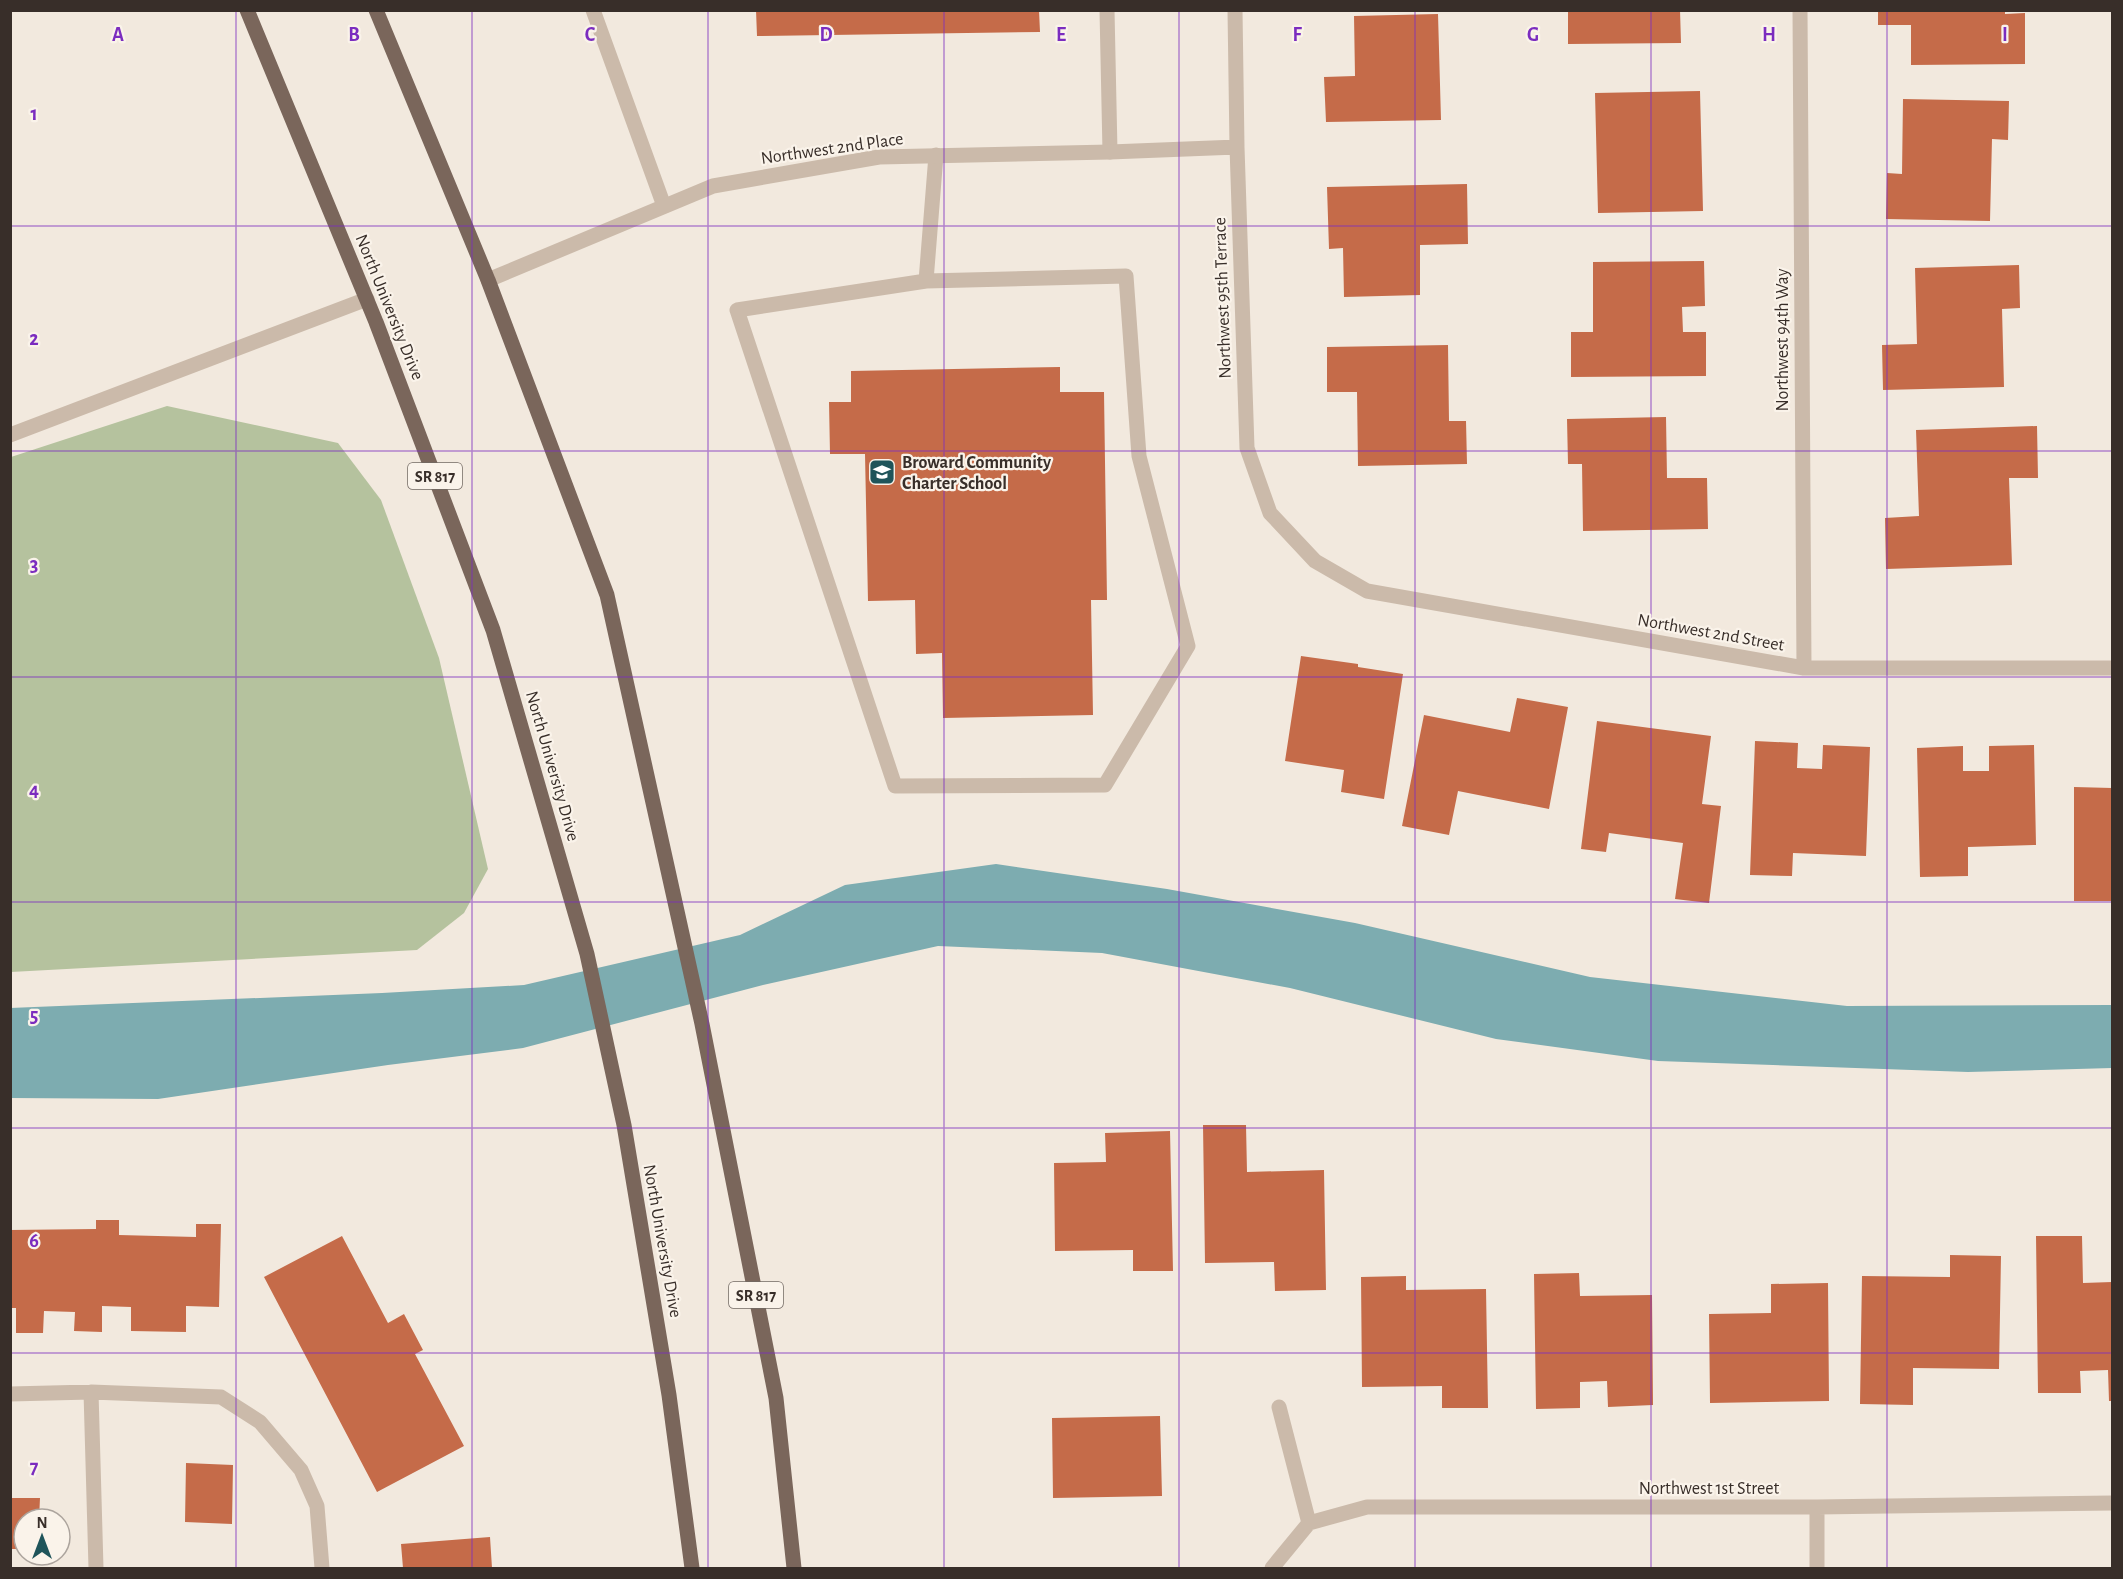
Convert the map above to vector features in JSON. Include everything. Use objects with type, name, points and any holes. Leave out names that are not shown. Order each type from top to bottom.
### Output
[{"type":"main road","name":"North University Drive","points":[[247,10],[367,299],[493,630],[587,954],[624,1125],[669,1395],[692,1569]]},
{"type":"main road","name":"SR 817","points":[[376,10],[488,280],[607,595],[702,1024],[776,1398],[794,1569]]},
{"type":"street","points":[[592,10],[664,206]]},
{"type":"street","points":[[1107,10],[1110,152]]},
{"type":"street","name":"Northwest 95th Terrace","points":[[1236,10],[1237,147],[1247,448],[1270,513],[1315,561]]},
{"type":"street","name":"Northwest 94th Way","points":[[1800,10],[1804,668]]},
{"type":"street","name":"Northwest 2nd Place","points":[[488,280],[713,186],[879,157],[1237,147]]},
{"type":"street","points":[[926,281],[936,155]]},
{"type":"street","points":[[1126,276],[1139,456],[1188,646],[1105,785],[895,786],[737,310],[926,281],[1126,276]]},
{"type":"street","points":[[10,435],[367,299]]},
{"type":"street","name":"Northwest 2nd Street","points":[[1315,561],[1367,591],[1804,668],[2112,668]]},
{"type":"street","points":[[10,1394],[91,1392],[221,1397],[260,1422],[302,1470],[317,1506],[322,1569]]},
{"type":"street","points":[[91,1392],[96,1569]]},
{"type":"street","points":[[1272,1569],[1309,1523],[1279,1407]]},
{"type":"street","name":"Northwest 1st Street","points":[[1309,1523],[1367,1507],[1817,1507],[2112,1503]]},
{"type":"street","points":[[1817,1507],[1817,1569]]},
{"type":"green space","points":[[167,406],[338,443],[381,500],[439,658],[488,869],[464,913],[417,950],[11,972],[11,457]]},
{"type":"water","points":[[996,864],[1167,889],[1355,923],[1590,977],[1847,1006],[2112,1005],[2112,1068],[1968,1072],[1658,1061],[1496,1039],[1290,988],[1102,953],[938,946],[763,985],[523,1048],[388,1065],[158,1099],[11,1098],[10,1008],[524,985],[740,935],[845,885]]},
{"type":"building","points":[[756,10],[1039,10],[1040,32],[757,36]]},
{"type":"building","points":[[1568,10],[1680,10],[1681,43],[1568,44]]},
{"type":"building","points":[[1878,10],[2005,10],[2005,14],[2025,13],[2025,64],[1911,65],[1911,25],[1878,25]]},
{"type":"building","points":[[1438,14],[1441,120],[1326,122],[1324,77],[1355,76],[1354,16]]},
{"type":"building","points":[[1700,91],[1703,211],[1598,213],[1595,93]]},
{"type":"building","points":[[1903,99],[2009,101],[2008,140],[1992,139],[1990,221],[1886,219],[1887,173],[1902,174]]},
{"type":"building","points":[[1467,184],[1468,244],[1420,245],[1420,295],[1344,297],[1343,248],[1329,249],[1327,187]]},
{"type":"building","points":[[1704,261],[1705,306],[1682,307],[1683,332],[1706,332],[1706,376],[1571,377],[1571,332],[1593,332],[1593,262]]},
{"type":"building","points":[[2019,265],[2020,308],[2002,309],[2004,387],[1883,390],[1882,345],[1917,344],[1915,268]]},
{"type":"building","points":[[1448,345],[1449,421],[1466,421],[1467,464],[1358,466],[1357,392],[1327,392],[1327,347]]},
{"type":"building","points":[[1060,367],[1060,392],[1104,392],[1107,600],[1091,600],[1093,715],[943,718],[942,653],[916,654],[915,600],[868,601],[865,454],[830,454],[829,402],[851,402],[851,371]]},
{"type":"building","points":[[1666,417],[1667,478],[1707,478],[1708,529],[1583,531],[1582,464],[1568,464],[1567,419]]},
{"type":"building","points":[[2037,426],[2038,478],[2009,478],[2012,565],[1886,569],[1885,518],[1919,516],[1916,430]]},
{"type":"building","points":[[1301,656],[1358,664],[1358,667],[1403,674],[1384,799],[1341,792],[1344,770],[1285,761]]},
{"type":"building","points":[[1517,698],[1568,707],[1549,809],[1458,791],[1449,835],[1402,826],[1424,715],[1510,732]]},
{"type":"building","points":[[1597,721],[1711,736],[1702,804],[1721,806],[1709,903],[1675,899],[1683,843],[1609,833],[1606,852],[1581,849]]},
{"type":"building","points":[[1755,741],[1798,743],[1797,768],[1822,769],[1823,745],[1870,747],[1866,856],[1793,853],[1792,876],[1750,875]]},
{"type":"building","points":[[2034,745],[2036,845],[1968,847],[1968,876],[1920,877],[1917,748],[1963,746],[1963,771],[1989,771],[1989,746]]},
{"type":"building","points":[[2074,787],[2112,788],[2112,901],[2074,901]]},
{"type":"building","points":[[1203,1125],[1246,1125],[1247,1172],[1324,1170],[1326,1290],[1275,1291],[1274,1262],[1205,1263]]},
{"type":"building","points":[[1170,1131],[1173,1271],[1133,1271],[1133,1250],[1055,1251],[1054,1163],[1106,1162],[1105,1133]]},
{"type":"building","points":[[96,1220],[119,1220],[119,1235],[196,1237],[196,1224],[221,1224],[219,1307],[186,1306],[186,1332],[131,1331],[131,1307],[102,1306],[102,1332],[74,1331],[75,1312],[44,1311],[43,1333],[16,1333],[16,1308],[10,1308],[10,1230],[96,1229]]},
{"type":"building","points":[[342,1236],[388,1323],[404,1314],[423,1350],[415,1354],[464,1446],[377,1492],[264,1277]]},
{"type":"building","points":[[2036,1236],[2082,1236],[2083,1283],[2112,1282],[2112,1401],[2109,1401],[2108,1370],[2080,1371],[2081,1393],[2038,1393]]},
{"type":"building","points":[[1950,1255],[2001,1256],[1999,1369],[1913,1368],[1913,1405],[1860,1404],[1862,1276],[1950,1277]]},
{"type":"building","points":[[1579,1273],[1580,1296],[1652,1295],[1653,1405],[1608,1407],[1607,1381],[1580,1382],[1580,1408],[1536,1409],[1534,1274]]},
{"type":"building","points":[[1406,1276],[1406,1290],[1486,1289],[1488,1408],[1442,1408],[1442,1386],[1362,1387],[1361,1277]]},
{"type":"building","points":[[1828,1283],[1829,1401],[1710,1403],[1709,1314],[1771,1313],[1771,1284]]},
{"type":"building","points":[[1160,1416],[1162,1496],[1053,1498],[1052,1418]]},
{"type":"building","points":[[186,1463],[233,1465],[232,1524],[185,1522]]},
{"type":"building","points":[[10,1498],[40,1498],[40,1507],[12,1507],[12,1549],[10,1549]]},
{"type":"building","points":[[490,1537],[492,1568],[403,1568],[401,1544]]},
{"type":"place","name":"Broward Community Charter School","points":[[882,472]]}]
